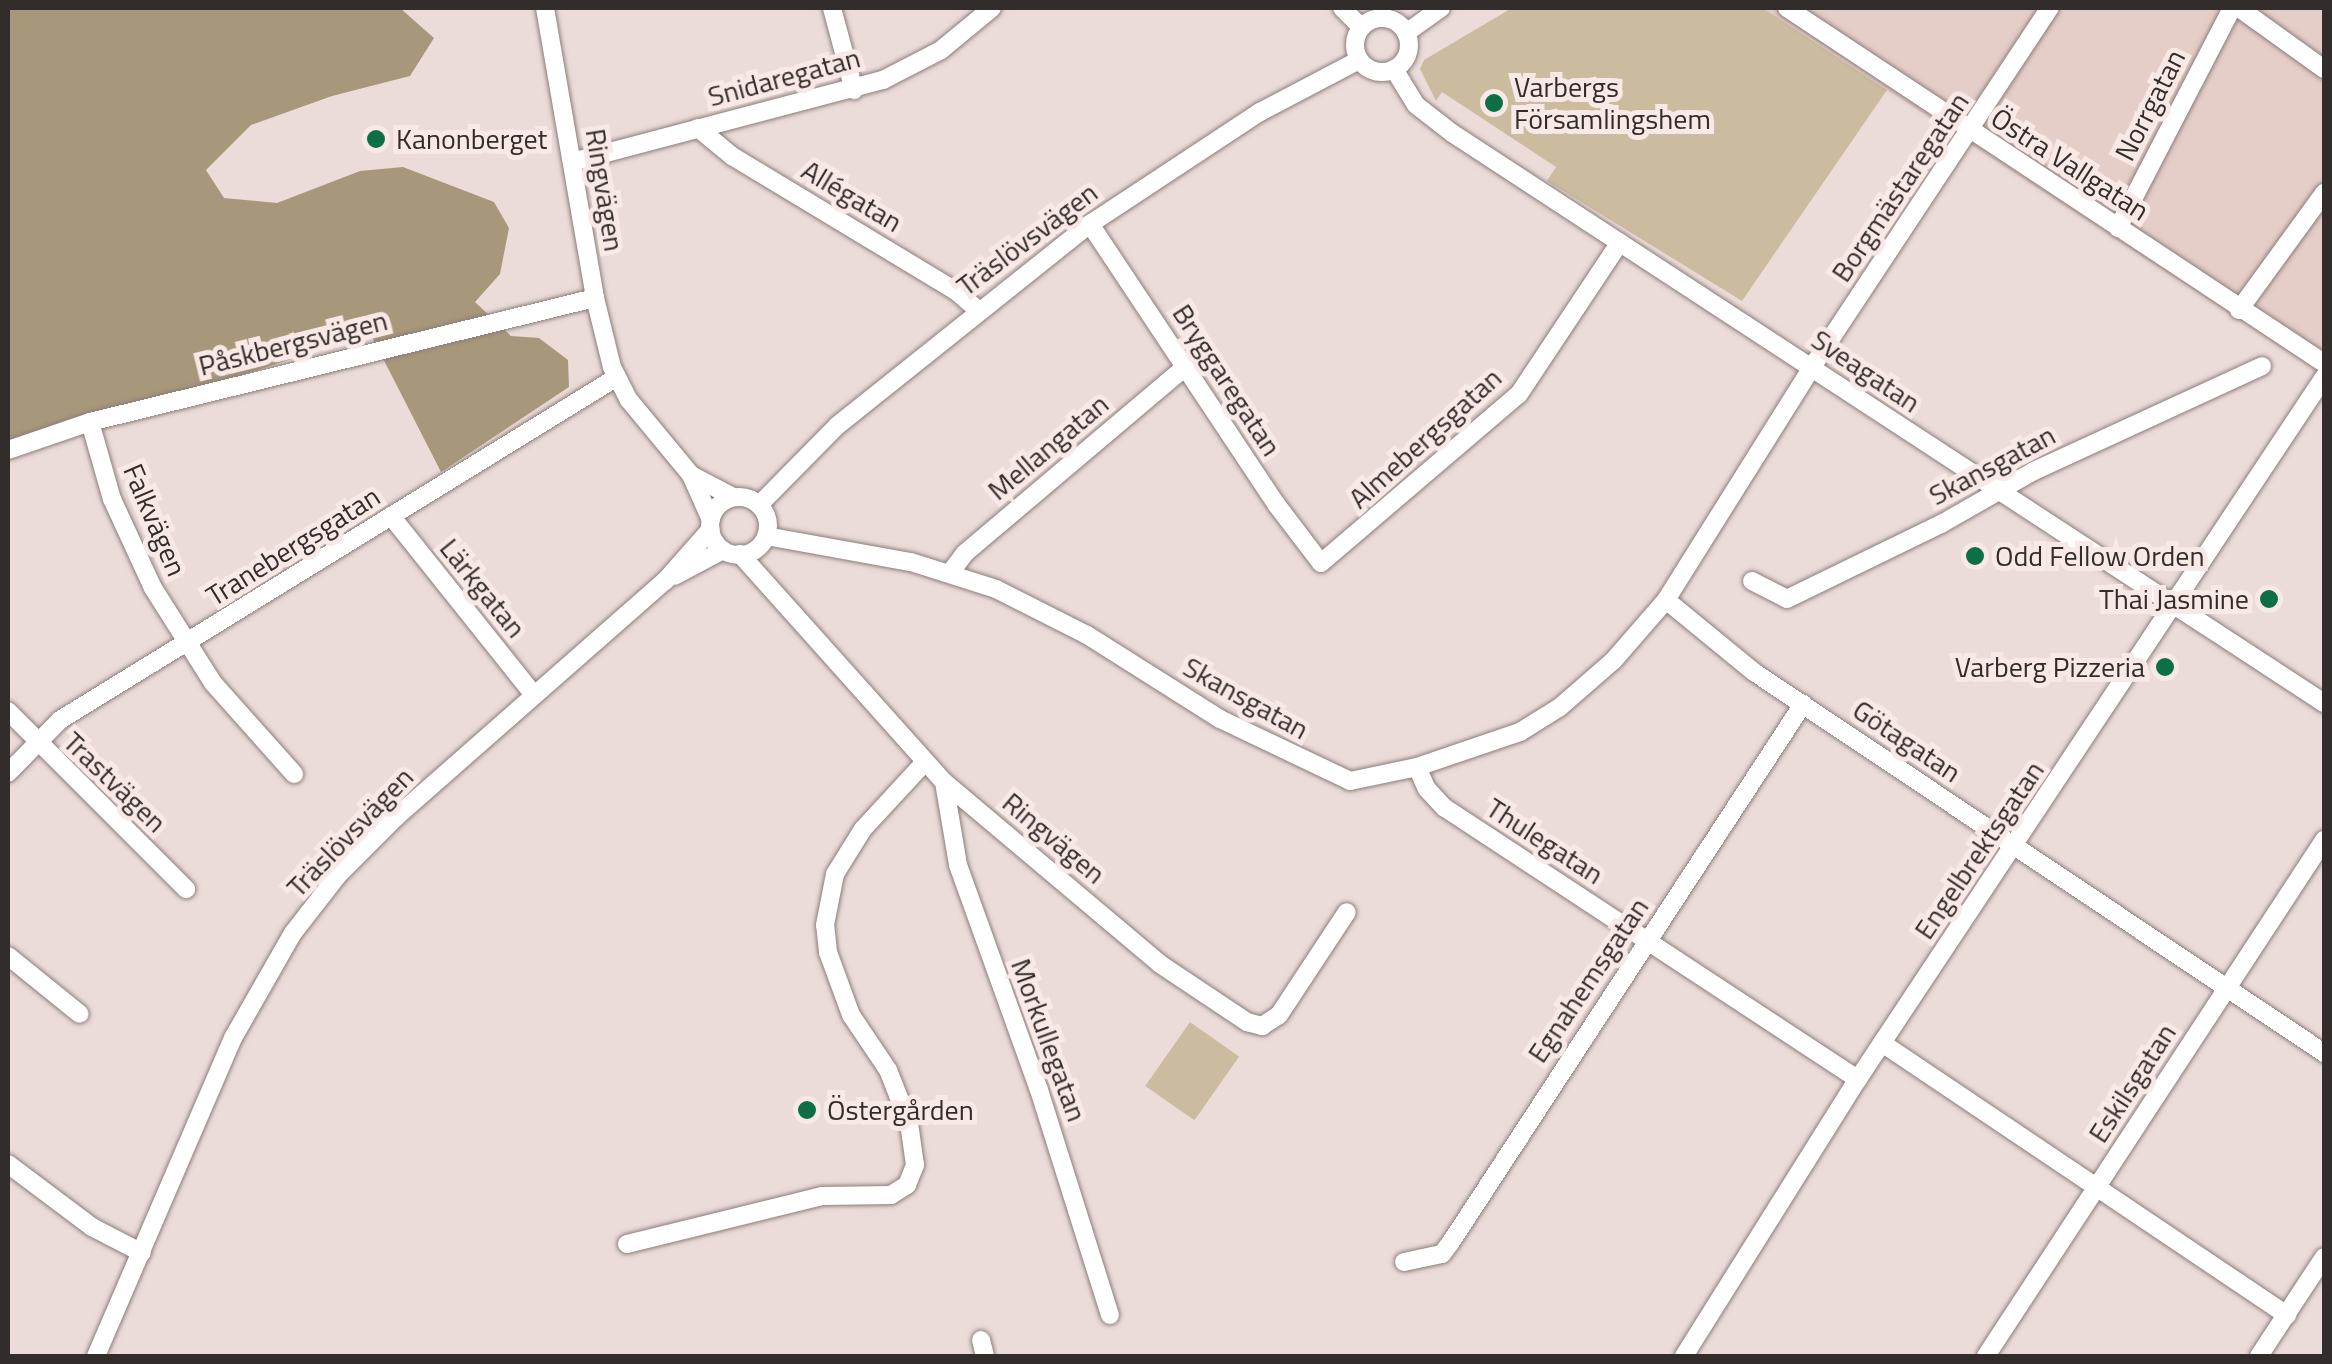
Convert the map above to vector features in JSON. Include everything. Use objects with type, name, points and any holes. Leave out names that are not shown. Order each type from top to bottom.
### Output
[{"type":"street","name":"Ringvägen","points":[[545,8],[595,298],[617,378],[640,416],[691,475],[711,525]]},
{"type":"street","points":[[832,8],[854,90]]},
{"type":"street","name":"Snidaregatan","points":[[572,162],[854,90],[941,50],[992,8]]},
{"type":"street","points":[[1342,8],[1361,27]]},
{"type":"street","points":[[1406,32],[1440,8]]},
{"type":"street","name":"Borgmästaregatan","points":[[1666,600],[1812,367],[2050,8]]},
{"type":"street","points":[[2236,8],[2324,70]]},
{"type":"street","name":"Norrgatan","points":[[2118,228],[2236,8]]},
{"type":"street","name":"Östra Vallgatan","points":[[1792,9],[2324,363]]},
{"type":"street","points":[[1374,18],[1389,18],[1406,32],[1406,57],[1394,69],[1371,70],[1360,60],[1355,40],[1361,27],[1374,18]]},
{"type":"street","name":"Träslövsvägen","points":[[760,505],[838,426],[1090,224],[1243,122],[1360,60]]},
{"type":"street","name":"Sveagatan","points":[[1394,69],[1416,105],[1432,119],[2324,704]]},
{"type":"street","name":"Allégatan","points":[[698,128],[732,156],[956,291],[978,310]]},
{"type":"street","points":[[2240,310],[2324,193]]},
{"type":"street","name":"Bryggaregatan","points":[[1090,224],[1321,563]]},
{"type":"street","name":"Almebergsgatan","points":[[1321,563],[1518,394],[1620,242]]},
{"type":"street","name":"Påskbergsvägen","points":[[8,450],[90,422],[595,298]]},
{"type":"street","name":"Skansgatan","points":[[1752,581],[1773,596],[1787,599],[2072,453],[2262,366]]},
{"type":"street","name":"Mellangatan","points":[[950,573],[965,553],[1186,367]]},
{"type":"street","name":"Engelbrektsgatan","points":[[1684,1356],[1858,1079],[2324,376]]},
{"type":"street","name":"Tranebergsgatan","points":[[8,773],[34,742],[60,720],[617,378]]},
{"type":"street","name":"Falkvägen","points":[[90,422],[123,524],[186,645],[235,710],[294,774]]},
{"type":"street","name":"Ringvägen","points":[[691,475],[734,497]]},
{"type":"street","points":[[734,497],[760,505],[767,520],[766,536],[753,551],[732,552],[711,525],[717,508],[734,497]]},
{"type":"street","name":"Lärkgatan","points":[[391,516],[533,694]]},
{"type":"street","name":"Träslövsvägen","points":[[96,1356],[233,1038],[293,933],[339,874],[396,817],[665,581],[711,525]]},
{"type":"street","name":"Skansgatan","points":[[766,536],[833,544],[950,573],[1056,618],[1220,719],[1325,772],[1363,781],[1492,742],[1541,720],[1613,661],[1666,600]]},
{"type":"street","name":"Ringvägen","points":[[732,552],[944,782],[1160,964],[1247,1022],[1262,1026],[1278,1014],[1346,912]]},
{"type":"street","name":"Träslövsvägen","points":[[665,581],[732,552]]},
{"type":"street","name":"Götagatan","points":[[1666,600],[1754,672],[2324,1053]]},
{"type":"street","name":"Egnahemsgatan","points":[[1404,1262],[1442,1254],[1802,704]]},
{"type":"street","name":"Trastvägen","points":[[8,711],[34,742],[186,889]]},
{"type":"street","points":[[627,1244],[822,1196],[891,1195],[908,1185],[916,1165],[909,1123],[888,1070],[852,1015],[828,952],[824,924],[835,874],[863,829],[925,762]]},
{"type":"street","name":"Thulegatan","points":[[1417,767],[1427,789],[1445,808],[1858,1079]]},
{"type":"street","name":"Morkullegatan","points":[[944,782],[958,864],[1039,1090],[1110,1315]]},
{"type":"street","name":"Eskilsgatan","points":[[1986,1356],[2324,840]]},
{"type":"street","points":[[8,956],[80,1014]]},
{"type":"street","points":[[1882,1043],[2288,1315]]},
{"type":"street","points":[[8,1164],[92,1227],[142,1253]]},
{"type":"street","points":[[2259,1356],[2324,1258]]},
{"type":"shaded area","points":[[8,8],[400,8],[434,38],[410,76],[332,96],[251,125],[206,170],[224,198],[277,203],[360,171],[403,167],[494,202],[509,228],[500,274],[475,302],[511,336],[539,338],[568,360],[569,387],[441,472],[370,333],[8,452]]},
{"type":"shaded area","points":[[1512,8],[1763,8],[1887,90],[1742,301],[1547,181],[1556,167],[1442,92],[1436,101],[1420,69],[1424,60]]},
{"type":"shaded area","points":[[1763,8],[2324,8],[2324,375],[1887,90]]},
{"type":"shaded area","points":[[1190,1022],[1239,1056],[1194,1120],[1145,1086]]},
{"type":"place","name":"Varbergs Församlingshem","points":[[1494,103]]},
{"type":"place","name":"Kanonberget","points":[[376,139]]},
{"type":"place","name":"Odd Fellow Orden","points":[[1975,556]]},
{"type":"place","name":"Thai Jasmine","points":[[2269,599]]},
{"type":"place","name":"Varberg Pizzeria","points":[[2165,667]]},
{"type":"place","name":"Östergården","points":[[807,1110]]}]
